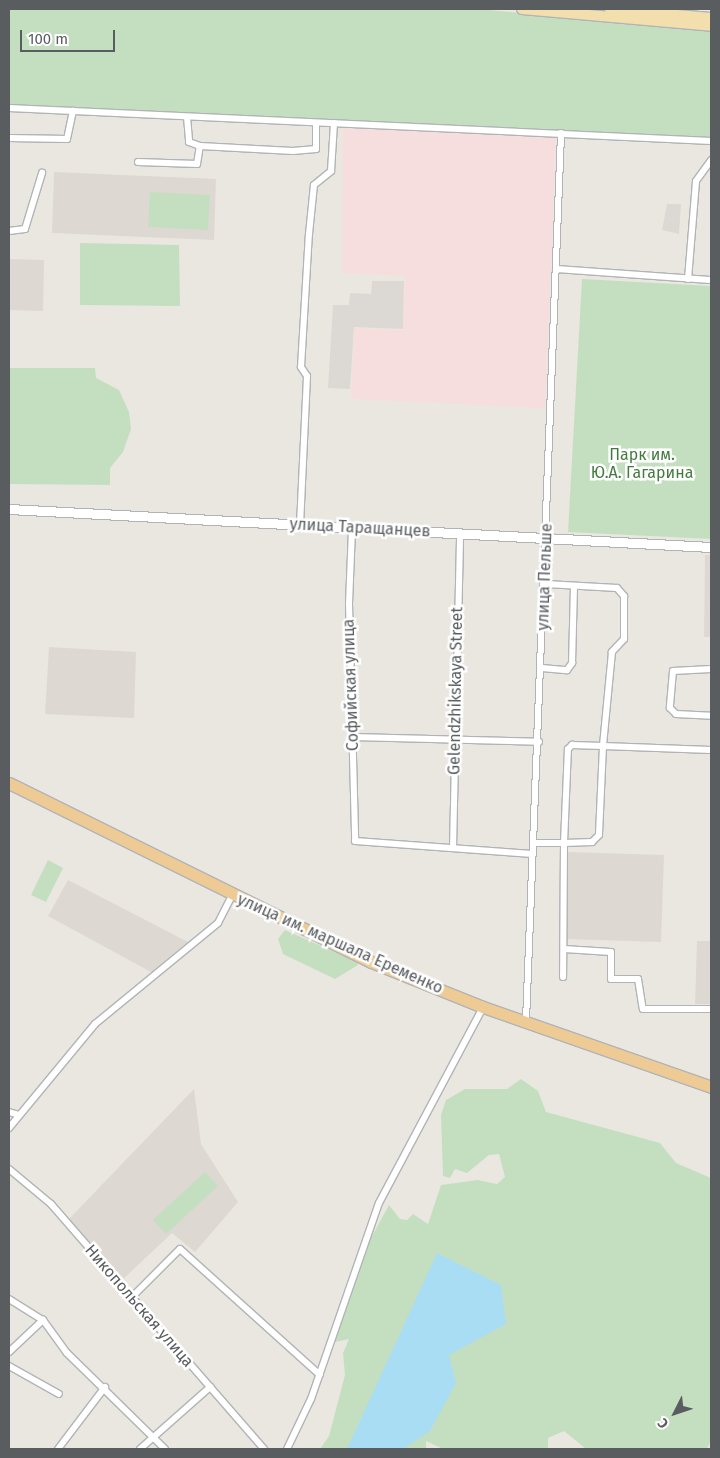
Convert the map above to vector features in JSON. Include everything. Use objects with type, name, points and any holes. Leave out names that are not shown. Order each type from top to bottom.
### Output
[{"type":"highway","name":"улица им. маршала Еременко","points":[[9,783],[232,895],[371,962],[483,1007],[711,1086]]},
{"type":"main road","points":[[522,9],[711,26]]},
{"type":"main road","points":[[610,9],[711,18]]},
{"type":"street","points":[[9,108],[334,124],[561,132],[711,141]]},
{"type":"street","points":[[9,138],[67,139],[74,111]]},
{"type":"street","points":[[187,117],[189,142],[200,146],[316,149],[316,123]]},
{"type":"street","points":[[300,525],[307,376],[301,368],[309,234],[314,185],[331,170],[334,124]]},
{"type":"street","name":"улица Пельше","points":[[526,1021],[546,584],[561,132]]},
{"type":"street","points":[[138,162],[197,164],[200,146]]},
{"type":"street","points":[[688,279],[696,181],[711,160]]},
{"type":"street","points":[[9,231],[25,230],[42,173]]},
{"type":"street","points":[[556,269],[711,280]]},
{"type":"street","name":"улица Таращанцев","points":[[9,509],[547,540],[711,547]]},
{"type":"street","name":"Софийская улица","points":[[352,529],[348,604],[355,841],[453,848]]},
{"type":"street","name":"Gelendzhikskaya Street","points":[[453,848],[460,534]]},
{"type":"street","points":[[534,843],[592,842],[599,835],[603,746],[612,652],[624,639],[624,596],[617,588],[546,584]]},
{"type":"street","points":[[542,668],[567,670],[572,663],[574,586]]},
{"type":"street","points":[[711,669],[673,671],[670,708],[676,714],[711,716]]},
{"type":"street","points":[[353,737],[539,742]]},
{"type":"street","points":[[563,977],[564,843],[568,749],[603,746],[711,750]]},
{"type":"street","points":[[453,848],[533,854]]},
{"type":"street","points":[[9,1128],[95,1024],[218,923],[232,895]]},
{"type":"street","points":[[564,949],[611,952],[611,979],[638,979],[643,1009],[711,1009]]},
{"type":"street","points":[[287,1449],[320,1375],[379,1203],[483,1007]]},
{"type":"street","points":[[9,1112],[19,1115]]},
{"type":"street","name":"Никопольская улица","points":[[9,1169],[51,1204],[264,1449]]},
{"type":"street","points":[[131,1298],[180,1249],[320,1375]]},
{"type":"street","points":[[9,1299],[43,1320],[67,1353],[105,1387],[165,1449]]},
{"type":"street","points":[[9,1352],[43,1320]]},
{"type":"street","points":[[9,1366],[59,1394]]},
{"type":"street","points":[[61,1449],[105,1387]]},
{"type":"street","points":[[140,1449],[210,1387]]},
{"type":"shaded area","points":[[343,128],[556,137],[545,408],[351,399],[354,328],[403,330],[405,276],[342,273]]},
{"type":"shaded area","points":[[54,172],[216,179],[214,240],[52,233]]},
{"type":"shaded area","points":[[667,204],[681,204],[679,234],[662,230]]},
{"type":"shaded area","points":[[9,259],[44,260],[43,311],[9,310]]},
{"type":"shaded area","points":[[372,281],[404,281],[403,329],[354,327],[350,389],[328,388],[333,305],[349,305],[350,293],[371,294]]},
{"type":"shaded area","points":[[705,555],[711,555],[711,637],[704,637]]},
{"type":"shaded area","points":[[49,647],[136,652],[134,718],[45,714]]},
{"type":"shaded area","points":[[568,852],[664,855],[661,942],[565,939]]},
{"type":"shaded area","points":[[68,880],[188,942],[151,972],[48,916]]},
{"type":"shaded area","points":[[697,941],[711,941],[711,1004],[695,1004]]},
{"type":"shaded area","points":[[194,1089],[201,1144],[238,1202],[195,1252],[172,1233],[121,1281],[69,1219]]},
{"type":"green space","points":[[9,9],[478,9],[711,30],[711,138],[9,105]]},
{"type":"green space","points":[[150,192],[210,195],[208,230],[148,227]]},
{"type":"green space","points":[[80,243],[179,245],[180,306],[80,305]]},
{"type":"green space","name":"Парк им. Ю.А. Гагарина","points":[[582,279],[711,286],[711,539],[568,532]]},
{"type":"green space","points":[[9,368],[95,368],[96,378],[119,390],[129,412],[131,429],[123,452],[110,468],[110,485],[9,484]]},
{"type":"green space","points":[[48,860],[63,868],[46,902],[31,895]]},
{"type":"green space","points":[[285,930],[357,962],[358,965],[335,979],[283,954],[278,939]]},
{"type":"green space","points":[[521,1079],[538,1091],[546,1112],[660,1143],[676,1163],[711,1178],[711,1440],[707,1449],[586,1449],[564,1431],[548,1438],[548,1449],[443,1449],[426,1441],[426,1449],[320,1449],[329,1436],[345,1375],[343,1353],[349,1339],[335,1342],[367,1245],[389,1205],[400,1219],[407,1220],[413,1214],[428,1224],[441,1185],[478,1180],[497,1184],[505,1177],[499,1154],[489,1155],[467,1173],[455,1169],[450,1178],[443,1176],[441,1115],[446,1100],[465,1089],[507,1089]]},
{"type":"green space","points":[[205,1172],[218,1186],[166,1234],[153,1220]]},
{"type":"water","points":[[437,1253],[501,1285],[506,1324],[449,1355],[456,1383],[430,1431],[403,1449],[347,1449]]}]
